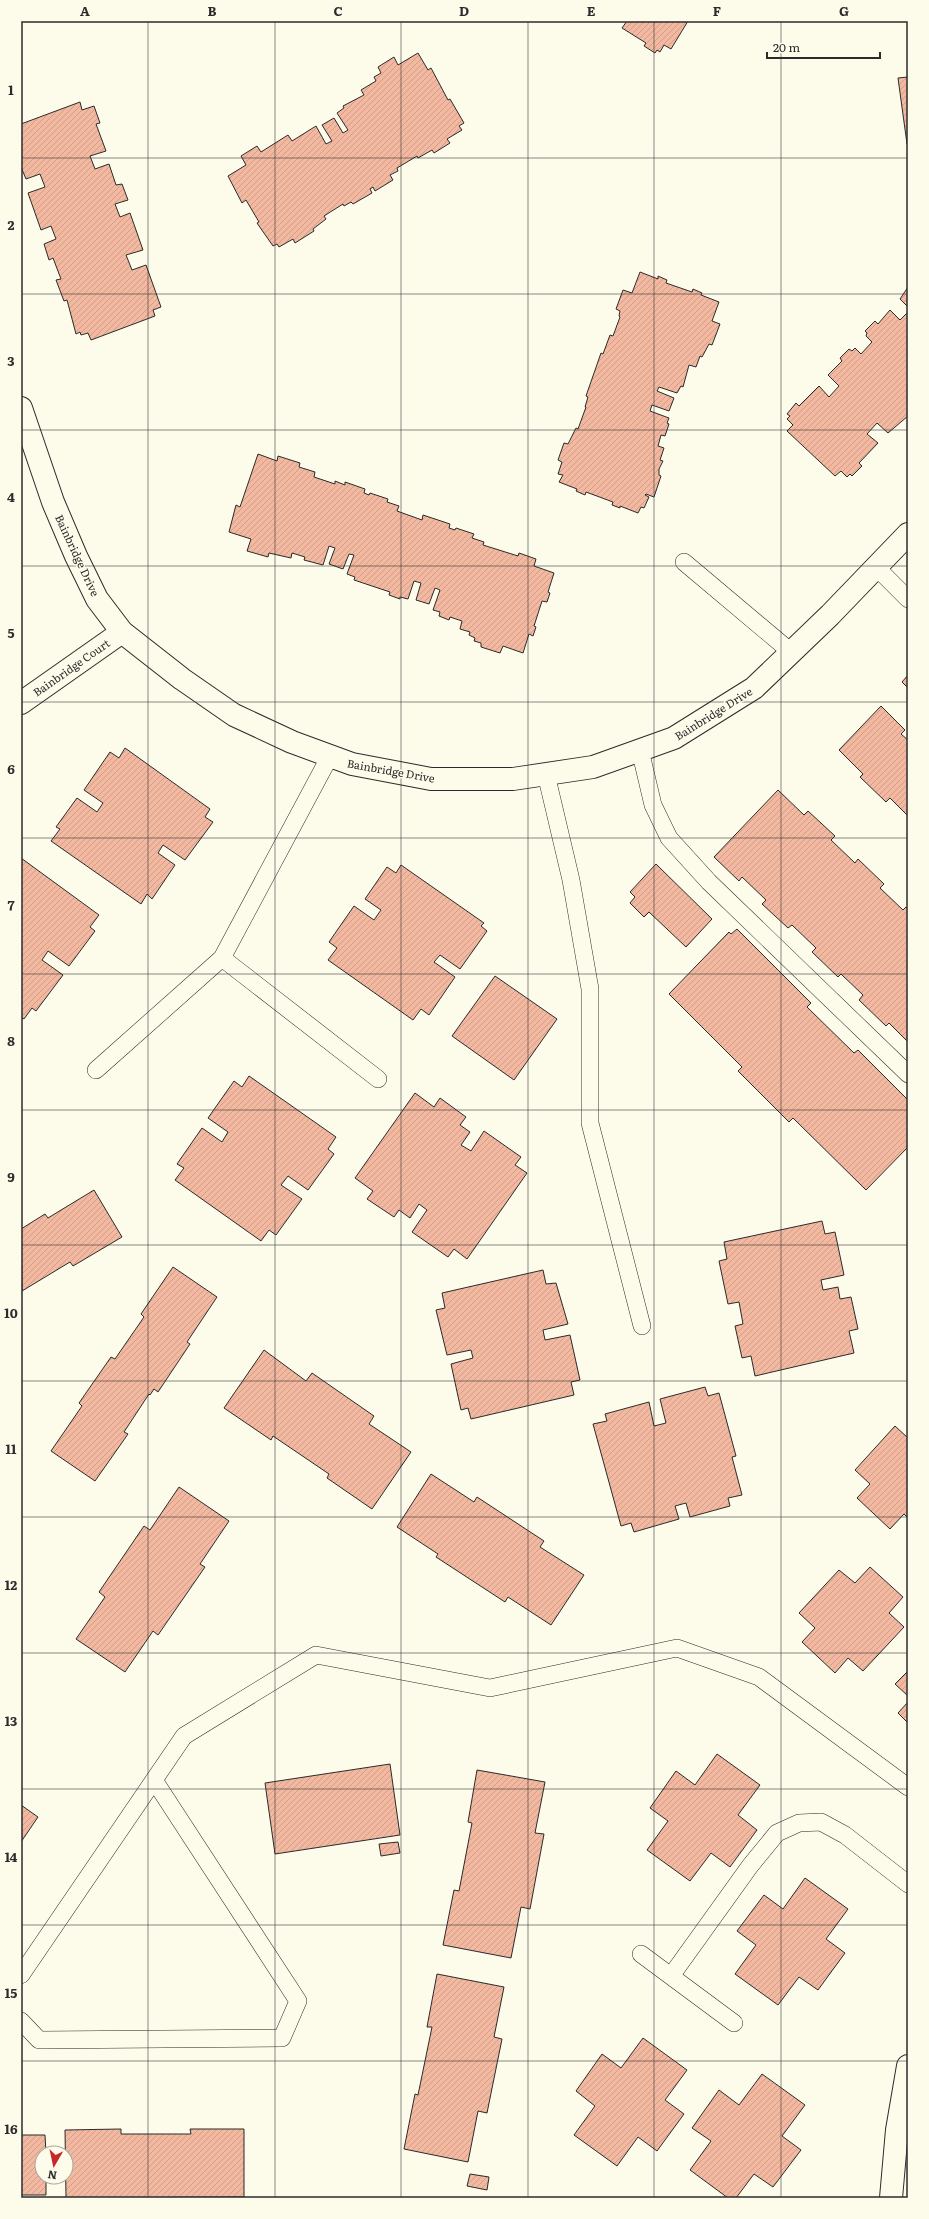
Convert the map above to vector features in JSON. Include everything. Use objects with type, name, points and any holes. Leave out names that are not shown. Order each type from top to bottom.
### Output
[{"type":"street","name":"Bainbridge Drive","points":[[21,408],[53,502],[76,556],[97,599],[122,632],[182,679],[234,715],[292,742],[352,764],[431,778],[513,779],[593,767],[674,738],[754,688],[908,534]]},
{"type":"street","name":"Bainbridge Court","points":[[21,703],[122,632]]},
{"type":"street","points":[[891,2198],[897,2130],[908,2066]]},
{"type":"lane","points":[[684,562],[791,652]]},
{"type":"lane","points":[[876,567],[908,600]]},
{"type":"lane","points":[[640,750],[653,805],[669,838],[710,882],[908,1074]]},
{"type":"lane","points":[[96,1070],[222,958],[330,756]]},
{"type":"lane","points":[[546,774],[571,880],[590,989],[590,1122],[642,1326]]},
{"type":"lane","points":[[222,958],[378,1079]]},
{"type":"lane","points":[[21,1975],[184,1736],[316,1655],[490,1688],[677,1648],[759,1677],[908,1788]]},
{"type":"lane","points":[[21,2021],[39,2040],[282,2038],[298,2001],[154,1780]]},
{"type":"lane","points":[[671,1976],[750,1866],[777,1833],[799,1823],[821,1822],[845,1835],[908,1884]]},
{"type":"lane","points":[[641,1954],[734,2023]]},
{"type":"building","points":[[627,21],[688,21],[671,49],[664,45],[660,52],[657,50],[655,53],[644,46],[646,43],[622,28]]},
{"type":"building","points":[[418,53],[428,70],[431,68],[448,100],[450,99],[464,123],[459,126],[462,130],[447,139],[450,143],[434,153],[432,150],[418,158],[417,156],[397,168],[398,171],[390,175],[393,180],[375,191],[373,187],[370,189],[372,193],[353,204],[351,202],[344,206],[343,204],[324,216],[326,219],[313,229],[314,231],[295,243],[293,239],[279,247],[277,244],[273,246],[257,223],[259,222],[246,200],[242,203],[228,176],[246,165],[241,156],[257,146],[261,152],[288,135],[292,141],[316,126],[326,144],[332,141],[322,125],[334,118],[343,133],[348,130],[337,113],[344,108],[343,106],[364,95],[361,90],[376,81],[374,77],[381,73],[378,67],[394,57],[398,65]]},
{"type":"building","points":[[908,77],[908,144],[907,144],[898,78]]},
{"type":"building","points":[[80,102],[82,110],[94,106],[100,123],[96,124],[106,151],[90,156],[95,169],[109,164],[116,185],[122,184],[128,200],[115,204],[120,217],[130,213],[143,250],[126,255],[132,270],[146,265],[161,307],[153,310],[155,316],[91,340],[88,333],[81,335],[80,332],[76,334],[67,300],[64,301],[56,280],[61,279],[53,258],[49,260],[44,244],[56,239],[51,226],[41,230],[28,193],[45,187],[40,174],[26,179],[21,167],[21,124]]},
{"type":"building","points":[[640,272],[658,279],[658,276],[667,280],[666,283],[692,292],[693,289],[702,293],[701,295],[719,302],[712,321],[720,324],[712,345],[709,344],[702,357],[700,356],[696,367],[689,365],[683,387],[681,386],[677,393],[659,387],[657,391],[674,398],[669,411],[652,405],[650,411],[669,418],[667,423],[669,424],[665,436],[661,435],[658,446],[664,448],[660,460],[663,461],[659,469],[659,475],[661,476],[654,497],[645,495],[649,497],[644,508],[641,507],[638,513],[620,506],[620,508],[612,505],[613,502],[586,492],[585,495],[576,491],[577,489],[559,482],[563,475],[558,474],[562,462],[558,460],[564,443],[568,444],[576,428],[578,429],[586,407],[588,397],[586,396],[601,353],[603,354],[610,335],[613,336],[620,317],[620,311],[616,309],[623,290],[632,293]]},
{"type":"building","points":[[908,287],[908,307],[900,299]]},
{"type":"building","points":[[890,310],[900,320],[908,312],[908,416],[888,433],[877,423],[867,434],[878,443],[859,463],[862,466],[852,476],[850,474],[847,477],[841,471],[835,476],[787,431],[793,425],[787,419],[790,416],[787,414],[796,403],[799,406],[819,386],[829,397],[839,386],[828,375],[842,361],[840,358],[849,349],[852,351],[855,348],[861,354],[872,342],[866,336],[867,333],[865,331],[875,321],[878,324]]},
{"type":"building","points":[[258,454],[277,461],[278,456],[300,463],[299,467],[315,472],[314,477],[335,484],[335,481],[345,485],[345,482],[365,489],[364,493],[369,495],[370,493],[388,499],[387,502],[399,506],[397,511],[422,520],[423,515],[450,524],[449,528],[455,530],[456,528],[474,534],[472,538],[484,542],[483,545],[518,556],[519,553],[536,559],[534,566],[554,573],[548,592],[550,593],[547,602],[542,601],[534,626],[536,627],[533,636],[529,634],[523,653],[503,646],[500,653],[481,647],[481,643],[474,641],[475,638],[469,635],[470,632],[460,629],[462,621],[450,617],[449,620],[439,616],[440,612],[433,610],[440,590],[435,588],[429,604],[416,600],[421,583],[414,581],[408,599],[400,597],[400,599],[389,595],[390,592],[354,580],[355,577],[347,574],[354,555],[349,554],[343,569],[329,564],[335,548],[329,546],[323,565],[304,560],[305,557],[292,553],[291,558],[269,553],[268,557],[247,551],[251,539],[229,532],[236,505],[240,507]]},
{"type":"building","points":[[908,675],[908,688],[902,682]]},
{"type":"building","points":[[881,706],[905,730],[901,734],[908,740],[908,816],[890,798],[886,802],[860,777],[863,774],[839,750]]},
{"type":"building","points":[[125,748],[210,809],[205,817],[213,822],[185,860],[163,845],[158,853],[175,865],[152,899],[147,894],[141,904],[51,841],[60,829],[56,827],[77,798],[97,812],[103,803],[84,790],[110,752],[119,758]]},
{"type":"building","points":[[778,790],[804,815],[808,811],[835,836],[831,840],[855,863],[858,859],[884,884],[880,888],[903,910],[906,907],[908,909],[908,1042],[889,1023],[886,1026],[859,1000],[863,995],[841,974],[838,977],[812,952],[816,948],[792,925],[788,928],[762,904],[766,900],[742,877],[739,881],[714,857]]},
{"type":"building","points":[[21,858],[99,915],[90,927],[95,931],[69,966],[48,951],[42,960],[63,975],[36,1011],[32,1008],[24,1019],[21,1017]]},
{"type":"building","points":[[656,864],[712,919],[686,947],[649,912],[644,917],[630,903],[635,897],[630,892]]},
{"type":"building","points":[[401,865],[484,923],[481,926],[487,931],[460,969],[440,955],[434,962],[455,977],[429,1015],[421,1009],[413,1020],[328,960],[337,948],[329,942],[354,906],[374,920],[381,910],[365,899],[387,867],[396,873]]},
{"type":"building","points":[[737,929],[811,1003],[807,1007],[854,1053],[858,1050],[908,1100],[908,1147],[866,1190],[793,1118],[789,1122],[738,1071],[742,1067],[669,994],[729,932],[731,934]]},
{"type":"building","points":[[495,976],[557,1019],[514,1080],[452,1036]]},
{"type":"building","points":[[249,1076],[336,1137],[328,1149],[334,1154],[308,1190],[288,1176],[281,1185],[302,1199],[276,1235],[269,1230],[261,1241],[175,1180],[184,1168],[177,1164],[202,1128],[222,1142],[228,1132],[208,1118],[234,1081],[242,1087]]},
{"type":"building","points":[[415,1093],[434,1107],[440,1098],[466,1117],[460,1125],[470,1132],[461,1145],[471,1151],[484,1131],[521,1157],[515,1165],[527,1173],[467,1259],[454,1249],[448,1257],[412,1232],[427,1210],[419,1204],[410,1218],[399,1210],[394,1217],[367,1199],[373,1191],[355,1178]]},
{"type":"building","points":[[94,1190],[122,1237],[73,1266],[70,1262],[22,1291],[21,1229],[45,1214],[48,1218]]},
{"type":"building","points":[[822,1221],[825,1234],[835,1232],[844,1275],[821,1280],[823,1290],[838,1287],[840,1299],[851,1297],[858,1329],[849,1331],[854,1353],[755,1376],[751,1356],[742,1358],[735,1326],[743,1324],[739,1302],[728,1304],[719,1261],[727,1259],[724,1242]]},
{"type":"building","points":[[173,1267],[217,1297],[187,1342],[190,1344],[158,1392],[154,1389],[150,1395],[149,1394],[124,1432],[128,1434],[95,1481],[51,1451],[82,1406],[79,1403],[111,1357],[115,1359],[144,1317],[141,1314]]},
{"type":"building","points":[[543,1270],[546,1284],[556,1283],[568,1324],[543,1330],[545,1340],[570,1335],[580,1380],[571,1382],[574,1395],[471,1419],[468,1408],[461,1410],[451,1364],[473,1358],[471,1350],[447,1355],[436,1310],[445,1308],[442,1293]]},
{"type":"building","points":[[264,1350],[306,1381],[312,1373],[374,1416],[369,1424],[411,1452],[372,1509],[327,1478],[329,1474],[273,1436],[271,1440],[224,1408]]},
{"type":"building","points":[[705,1387],[708,1396],[719,1393],[736,1456],[732,1457],[742,1495],[728,1498],[730,1506],[690,1517],[686,1503],[675,1506],[679,1519],[634,1532],[631,1523],[621,1526],[593,1424],[607,1421],[605,1414],[649,1402],[654,1426],[666,1423],[660,1399]]},
{"type":"building","points":[[895,1426],[908,1438],[908,1518],[904,1514],[890,1529],[857,1498],[870,1484],[855,1470]]},
{"type":"building","points":[[431,1474],[474,1502],[477,1497],[544,1541],[540,1547],[584,1575],[551,1625],[508,1597],[505,1602],[436,1557],[438,1554],[397,1527]]},
{"type":"building","points":[[179,1487],[229,1521],[200,1564],[205,1567],[158,1635],[153,1631],[125,1672],[76,1639],[105,1597],[99,1592],[144,1526],[150,1530]]},
{"type":"building","points":[[870,1567],[903,1597],[889,1613],[904,1627],[863,1671],[848,1658],[835,1673],[802,1642],[815,1628],[799,1613],[839,1570],[855,1583]]},
{"type":"building","points":[[908,1671],[908,1696],[895,1684]]},
{"type":"building","points":[[908,1702],[908,1723],[898,1713]]},
{"type":"building","points":[[717,1754],[760,1785],[738,1815],[757,1830],[730,1867],[711,1853],[690,1881],[647,1850],[668,1821],[650,1808],[676,1771],[695,1785]]},
{"type":"building","points":[[390,1764],[400,1835],[275,1854],[265,1783]]},
{"type":"building","points":[[477,1770],[545,1782],[535,1833],[544,1834],[530,1909],[521,1907],[511,1958],[443,1945],[454,1890],[459,1891],[472,1823],[468,1822]]},
{"type":"building","points":[[21,1805],[38,1817],[21,1842]]},
{"type":"building","points":[[398,1842],[400,1853],[381,1856],[379,1844]]},
{"type":"building","points":[[805,1878],[848,1909],[826,1939],[845,1953],[818,1990],[799,1977],[778,2005],[735,1974],[756,1945],[737,1931],[764,1895],[783,1909]]},
{"type":"building","points":[[437,1974],[504,1987],[494,2037],[502,2039],[487,2113],[478,2111],[468,2162],[404,2149],[415,2094],[418,2095],[432,2027],[427,2027]]},
{"type":"building","points":[[643,2038],[687,2070],[665,2100],[684,2114],[657,2151],[638,2137],[617,2166],[574,2135],[595,2106],[576,2091],[602,2054],[621,2068]]},
{"type":"building","points":[[762,2074],[805,2105],[782,2136],[801,2150],[773,2187],[754,2174],[736,2198],[728,2198],[690,2170],[711,2141],[692,2128],[719,2090],[739,2105]]},
{"type":"building","points":[[121,2129],[121,2134],[191,2134],[190,2129],[244,2129],[244,2197],[66,2198],[66,2185],[74,2185],[74,2145],[65,2145],[65,2130]]},
{"type":"building","points":[[21,2135],[45,2135],[46,2145],[34,2145],[34,2185],[46,2185],[46,2195],[21,2195]]},
{"type":"building","points":[[470,2174],[489,2177],[487,2190],[467,2186]]}]
